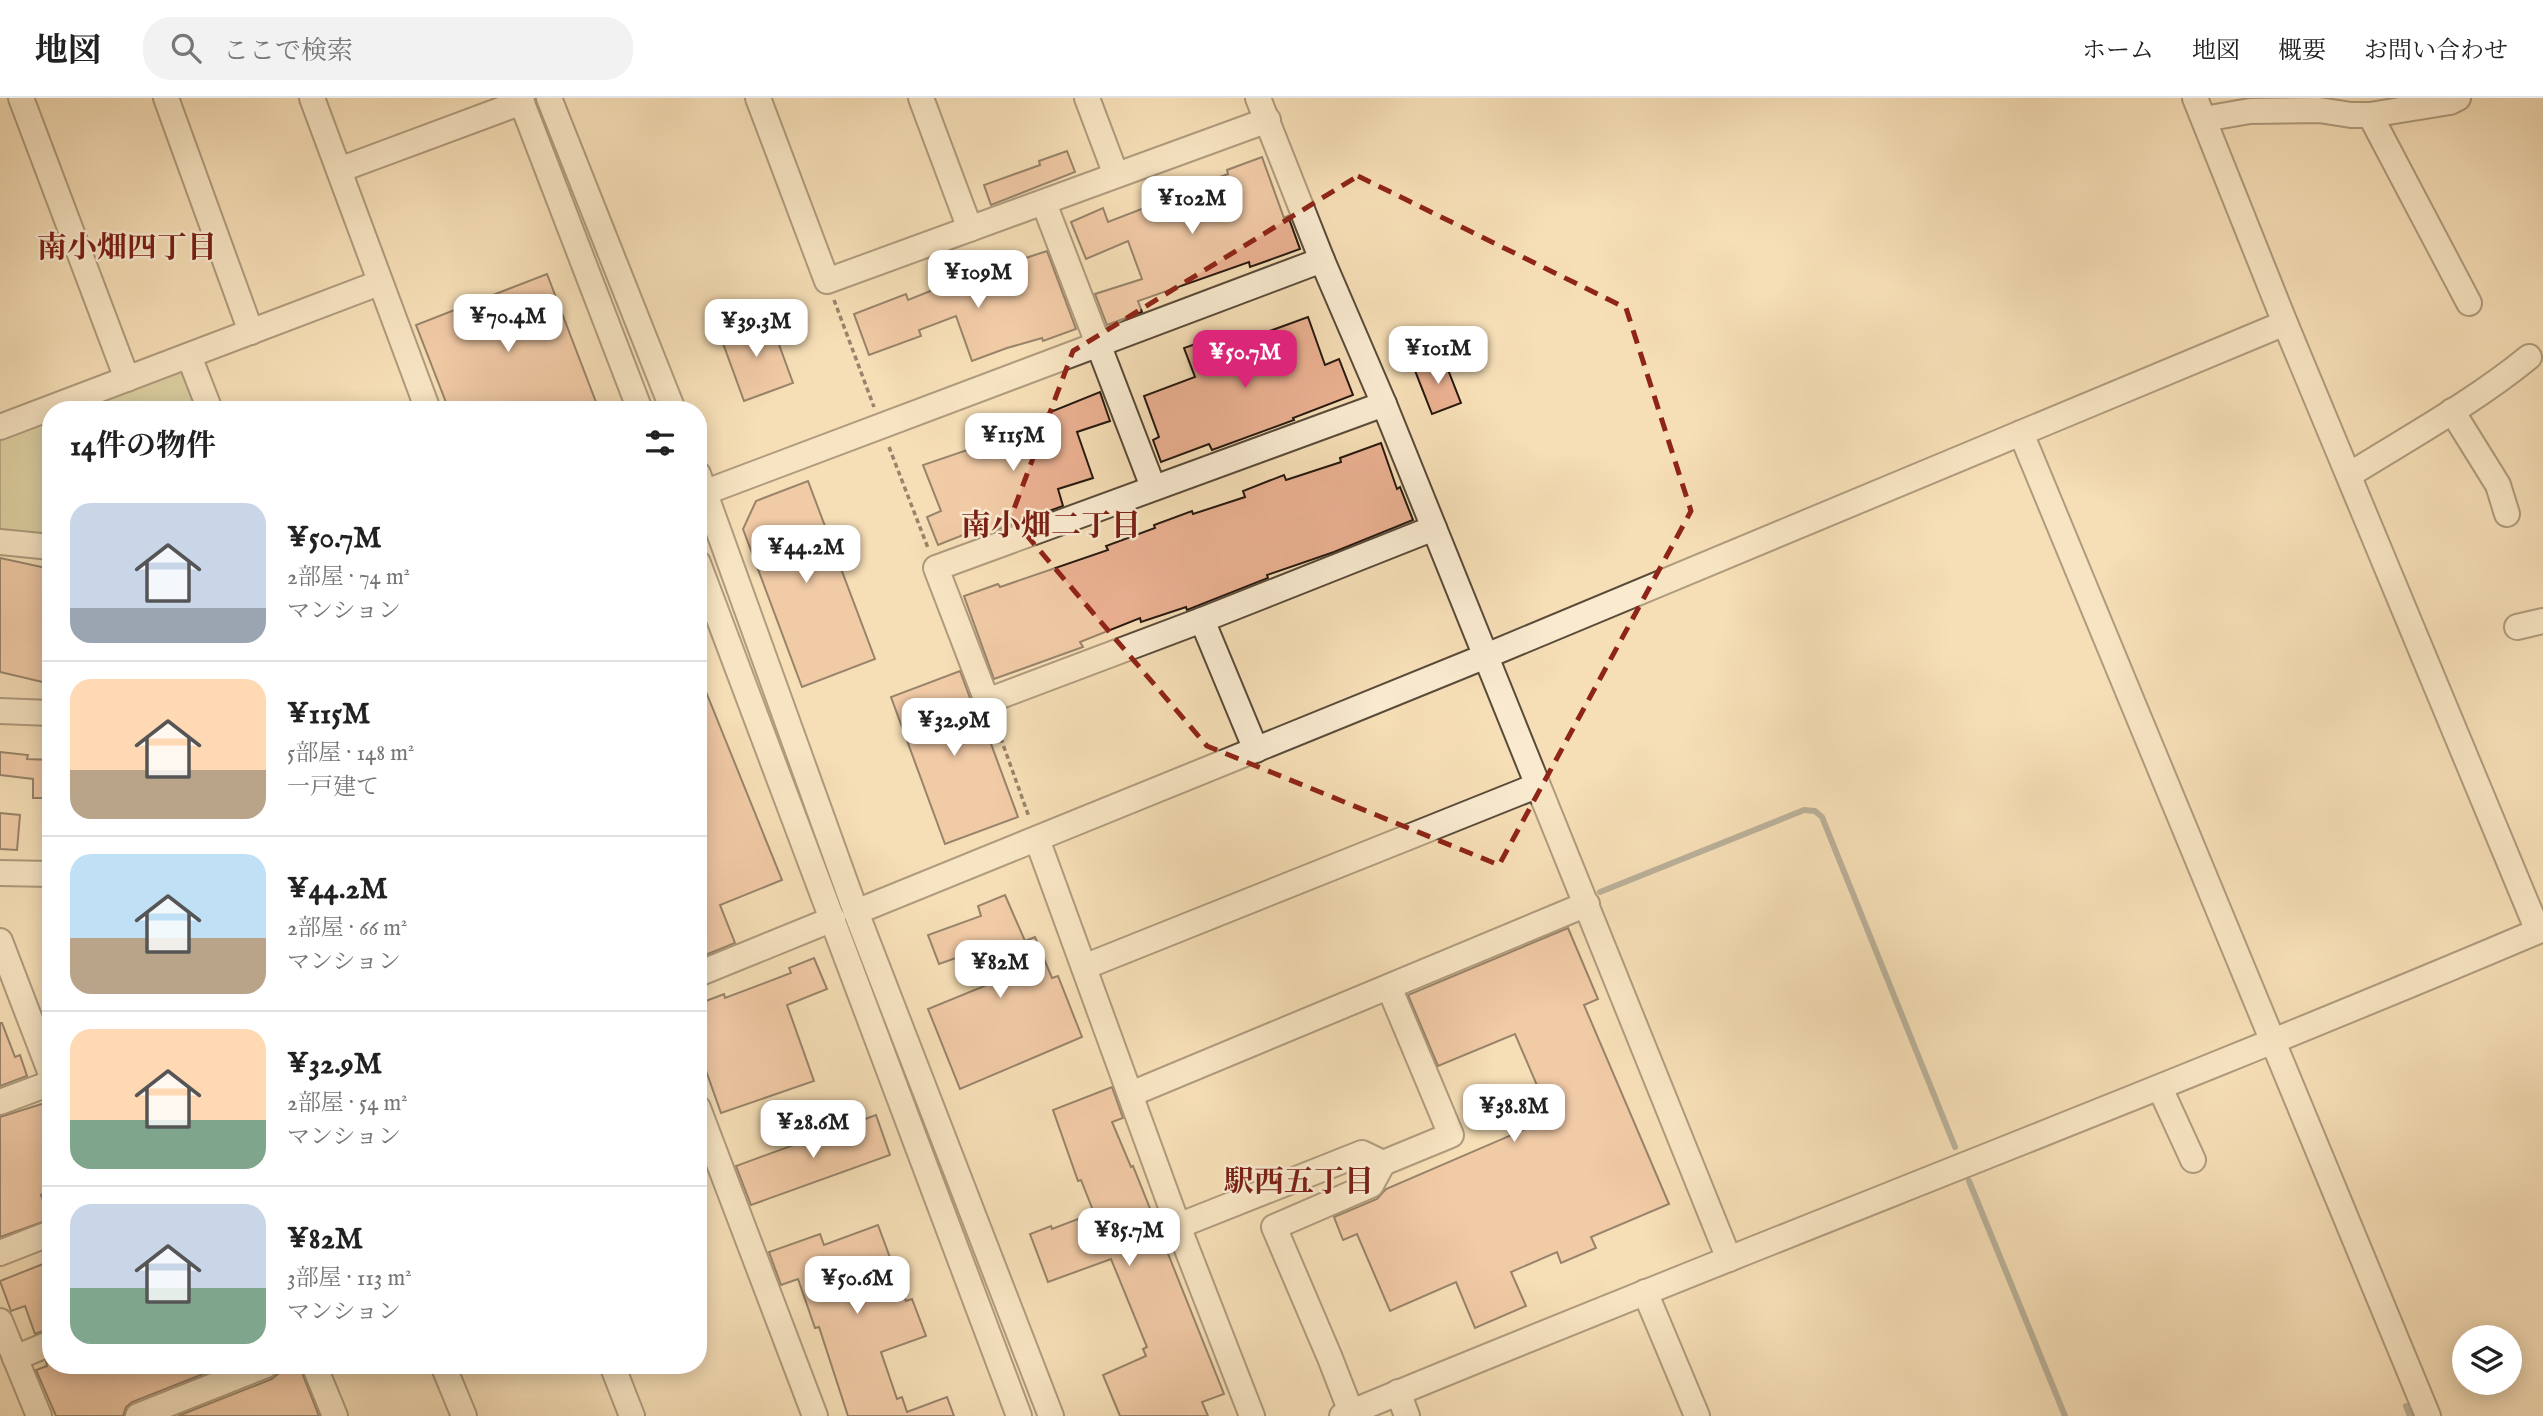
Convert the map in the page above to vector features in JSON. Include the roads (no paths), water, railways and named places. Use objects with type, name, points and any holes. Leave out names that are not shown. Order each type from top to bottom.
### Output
[{"type":"street","points":[[21,98],[127,379]]},
{"type":"street","points":[[166,98],[251,332]]},
{"type":"street","points":[[312,98],[424,401]]},
{"type":"street","points":[[549,98],[669,401]]},
{"type":"street","points":[[758,98],[827,281],[1116,175],[1263,109],[1729,1259]]},
{"type":"street","points":[[921,98],[970,229]]},
{"type":"street","points":[[1087,98],[1116,175]]},
{"type":"street","points":[[1388,987],[1451,1135],[1384,1163],[1371,1185],[1274,1227],[1330,1358],[1346,1414],[2160,1088],[2540,930],[2285,323],[2199,109],[2250,111],[2318,104],[2351,115],[2370,115],[2450,102],[2458,98]]},
{"type":"street","points":[[339,170],[521,100],[637,401]]},
{"type":"street","points":[[2370,115],[2469,303]]},
{"type":"street","points":[[1044,203],[1153,487]]},
{"type":"street","points":[[707,485],[881,426],[1322,260]]},
{"type":"street","points":[[69,401],[379,284]]},
{"type":"street","points":[[707,970],[1486,656],[2285,323]]},
{"type":"street","points":[[189,356],[206,401]]},
{"type":"street","points":[[2349,475],[2507,375],[2529,357]]},
{"type":"street","points":[[1384,404],[936,568],[987,701],[1434,528]]},
{"type":"street","points":[[0,427],[42,411]]},
{"type":"street","points":[[2452,411],[2498,485],[2507,514]]},
{"type":"street","points":[[2021,433],[2428,1416]]},
{"type":"street","points":[[707,505],[844,915],[1019,1416]]},
{"type":"street","points":[[0,542],[42,546]]},
{"type":"street","points":[[707,585],[1051,1416]]},
{"type":"street","points":[[1202,620],[1256,750]]},
{"type":"street","points":[[2517,627],[2543,621]]},
{"type":"street","points":[[0,711],[42,713]]},
{"type":"street","points":[[1084,967],[1536,786]]},
{"type":"street","points":[[1037,839],[1178,1226],[1252,1416]]},
{"type":"street","points":[[0,873],[42,874]]},
{"type":"street","points":[[1131,1094],[1587,904]]},
{"type":"street","points":[[0,941],[42,1051]]},
{"type":"street","points":[[0,1102],[42,1086]]},
{"type":"street","points":[[2160,1088],[2193,1160]]},
{"type":"street","points":[[707,1132],[815,1416]]},
{"type":"street","points":[[1178,1226],[1362,1153],[1384,1163]]},
{"type":"street","points":[[0,1253],[42,1237]]},
{"type":"street","points":[[1645,1292],[1697,1416]]},
{"type":"street","points":[[0,1321],[39,1416]]},
{"type":"street","points":[[15,1358],[42,1347]]},
{"type":"street","points":[[138,1416],[243,1374]]},
{"type":"street","points":[[318,1374],[335,1416]]},
{"type":"street","points":[[447,1374],[464,1416]]},
{"type":"street","points":[[616,1374],[632,1416]]},
{"type":"street","points":[[1398,1392],[1407,1416]]},
{"type":"waterway","points":[[1600,892],[1804,810],[1815,811],[1822,817],[1955,1147]]},
{"type":"waterway","points":[[1969,1181],[2065,1416]]},
{"type":"waterway","points":[[2406,1406],[2410,1416]]},
{"type":"district","name":"南小畑四丁目","points":[[127,249]]},
{"type":"district","name":"南小畑二丁目","points":[[1051,527]]},
{"type":"district","name":"駅西五丁目","points":[[1299,1183]]}]
